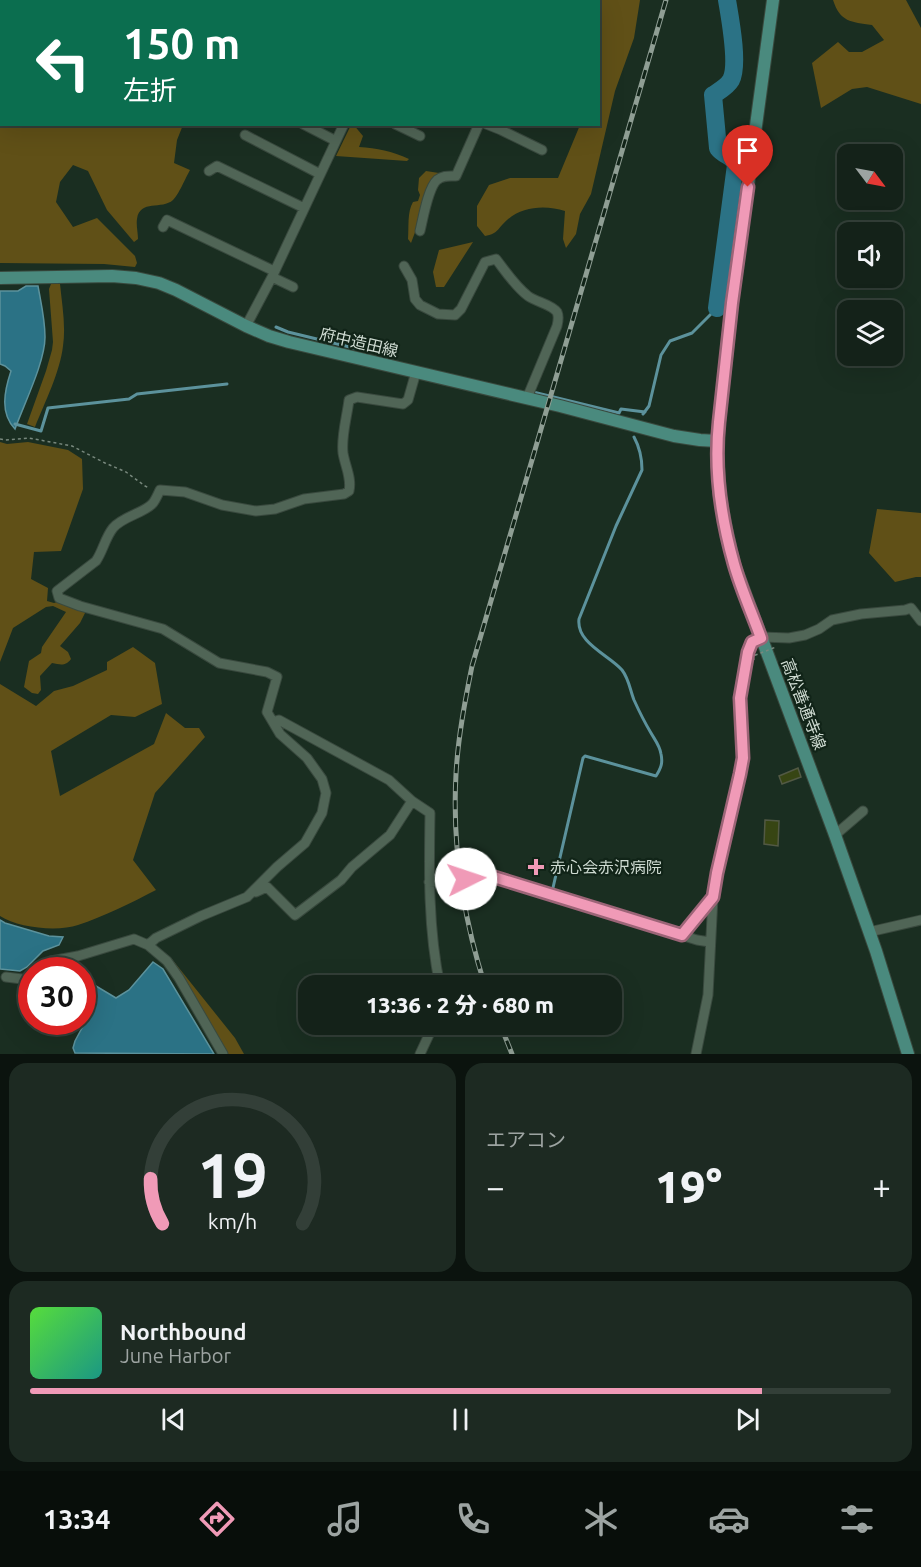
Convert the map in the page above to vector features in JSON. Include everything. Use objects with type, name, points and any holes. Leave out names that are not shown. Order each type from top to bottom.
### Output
[{"type":"main road","name":"高松善通寺線","points":[[773,0],[732,303],[717,441],[719,491],[734,564],[835,835],[908,1054]]},
{"type":"main road","name":"府中造田線","points":[[0,278],[112,276],[136,278],[176,290],[246,326],[289,342],[526,398],[674,436],[717,441]]},
{"type":"street","points":[[307,126],[336,141]]},
{"type":"street","points":[[246,326],[343,126]]},
{"type":"street","points":[[399,126],[420,136]]},
{"type":"street","points":[[420,231],[432,187],[436,180],[444,176],[456,176],[478,126]]},
{"type":"street","points":[[502,127],[542,150]]},
{"type":"street","points":[[245,135],[320,174]]},
{"type":"street","points":[[209,171],[217,166],[304,208]]},
{"type":"street","points":[[163,227],[167,220],[273,274],[292,287]]},
{"type":"street","points":[[404,266],[412,280],[415,298],[420,305],[438,314],[455,315],[461,309],[485,262],[496,259],[526,294],[556,311],[557,326],[526,398]]},
{"type":"street","points":[[247,897],[305,843],[324,807],[326,793],[322,779],[307,758],[280,734],[267,712],[277,677],[267,672],[219,663],[163,629],[81,606],[59,598],[57,591],[96,561],[114,527],[122,520],[152,504],[160,490],[185,492],[222,505],[256,511],[344,494],[350,485],[343,454],[349,400],[357,397],[403,404],[408,400],[416,372]]},
{"type":"street","points":[[696,1054],[708,995],[713,897],[743,758],[740,698],[748,652],[752,642],[761,638],[789,638],[805,635],[832,620],[861,614],[911,608],[921,621]]},
{"type":"street","points":[[273,722],[279,720],[389,780],[412,801],[430,813],[429,882],[434,956],[438,975]]},
{"type":"street","points":[[148,945],[156,938],[192,920],[267,887],[295,915],[341,880],[352,867],[390,835],[412,801]]},
{"type":"street","points":[[835,835],[863,811]]},
{"type":"street","points":[[466,879],[494,877],[710,942]]},
{"type":"street","points":[[429,882],[451,881]]},
{"type":"street","points":[[682,935],[713,897]]},
{"type":"street","points":[[869,932],[921,920]]},
{"type":"street","points":[[74,957],[134,939],[148,945],[167,962],[179,978],[224,1054]]},
{"type":"street","points":[[6,977],[18,978]]},
{"type":"street","points":[[420,1054],[429,1035]]},
{"type":"path","points":[[0,439],[29,438],[72,446],[126,472],[145,486],[160,490]]},
{"type":"path","points":[[754,660],[753,656],[776,647]]},
{"type":"shaded area","points":[[600,0],[640,0],[634,38],[615,91],[591,194],[580,214],[576,234],[566,248],[563,239],[565,211],[550,208],[527,209],[513,215],[495,232],[485,236],[477,226],[477,206],[489,185],[510,178],[558,178],[580,126],[600,126]]},
{"type":"shaded area","points":[[833,0],[906,0],[921,28],[921,104],[867,87],[852,89],[821,108],[812,63],[838,42],[849,52],[862,52],[884,40],[872,25],[852,22],[843,17]]},
{"type":"shaded area","points":[[0,126],[183,126],[177,140],[174,163],[190,170],[173,200],[142,209],[137,221],[138,239],[134,242],[107,210],[88,171],[73,165],[60,182],[56,202],[73,227],[97,218],[135,256],[137,263],[135,267],[104,264],[0,263]]},
{"type":"shaded area","points":[[351,126],[355,126],[363,136],[359,147],[384,150],[409,159],[407,161],[336,156]]},
{"type":"shaded area","points":[[426,171],[439,173],[428,185],[411,243],[408,239],[410,210],[413,202],[418,201],[419,178]]},
{"type":"shaded area","points":[[473,242],[444,287],[436,287],[433,272],[439,250]]},
{"type":"shaded area","points":[[51,284],[60,284],[64,338],[55,376],[35,427],[27,424],[46,371],[53,342],[49,289]]},
{"type":"shaded area","points":[[0,442],[7,444],[28,442],[68,450],[82,459],[83,489],[61,551],[34,552],[31,579],[48,588],[47,601],[54,603],[60,601],[86,611],[80,623],[60,646],[68,652],[71,659],[63,664],[52,663],[40,676],[41,690],[38,694],[24,687],[29,661],[41,653],[42,647],[66,612],[53,606],[46,607],[13,628],[0,662]]},
{"type":"shaded area","points":[[877,509],[921,513],[921,577],[895,582],[869,553]]},
{"type":"shaded area","points":[[133,647],[155,663],[162,704],[135,717],[111,715],[51,751],[60,796],[154,744],[166,713],[185,728],[199,728],[205,737],[155,793],[133,860],[156,890],[108,914],[70,927],[38,928],[8,920],[0,916],[0,684],[36,706],[54,691],[73,686],[107,670],[107,662]]},
{"type":"shaded area","points":[[164,953],[171,958],[235,1038],[244,1054],[228,1054]]},
{"type":"water","points":[[26,286],[38,286],[45,337],[38,371],[15,429],[5,409],[11,371],[0,364],[0,291],[18,291]]},
{"type":"water","points":[[0,920],[49,936],[63,937],[59,945],[43,951],[37,957],[18,957],[18,971],[0,969]]},
{"type":"water","points":[[153,962],[163,969],[214,1054],[75,1053],[73,1048],[78,1035],[96,1035],[96,986],[116,998],[129,990]]},
{"type":"building","points":[[798,768],[801,777],[782,784],[779,776]]},
{"type":"building","points":[[765,820],[779,821],[778,846],[764,844]]},
{"type":"waterway","points":[[717,308],[736,165],[733,159],[718,148],[713,95],[727,85],[733,73],[733,41],[727,0]]},
{"type":"waterway","points":[[643,414],[649,406],[661,355],[670,341],[692,333],[717,308]]},
{"type":"waterway","points":[[276,327],[358,349]]},
{"type":"waterway","points":[[15,424],[41,431],[48,408],[129,399],[137,394],[227,384]]},
{"type":"waterway","points":[[533,392],[619,413],[621,409],[645,412]]},
{"type":"waterway","points":[[552,892],[583,758],[585,756],[656,776],[662,763],[660,748],[644,721],[624,673],[588,642],[579,627],[579,619],[616,526],[642,470],[642,461],[634,437]]},
{"type":"railway","points":[[482,975],[465,908],[456,828],[457,760],[467,692],[472,666],[666,0]]},
{"type":"railway","points":[[504,1035],[512,1054]]},
{"type":"place","name":"赤心会赤沢病院","points":[[536,867]]},
{"type":"route","points":[[466,879],[494,877],[682,935],[713,897],[743,758],[740,698],[748,652],[752,642],[761,638],[734,564],[719,491],[717,469],[717,441],[732,303],[748,187]]}]
